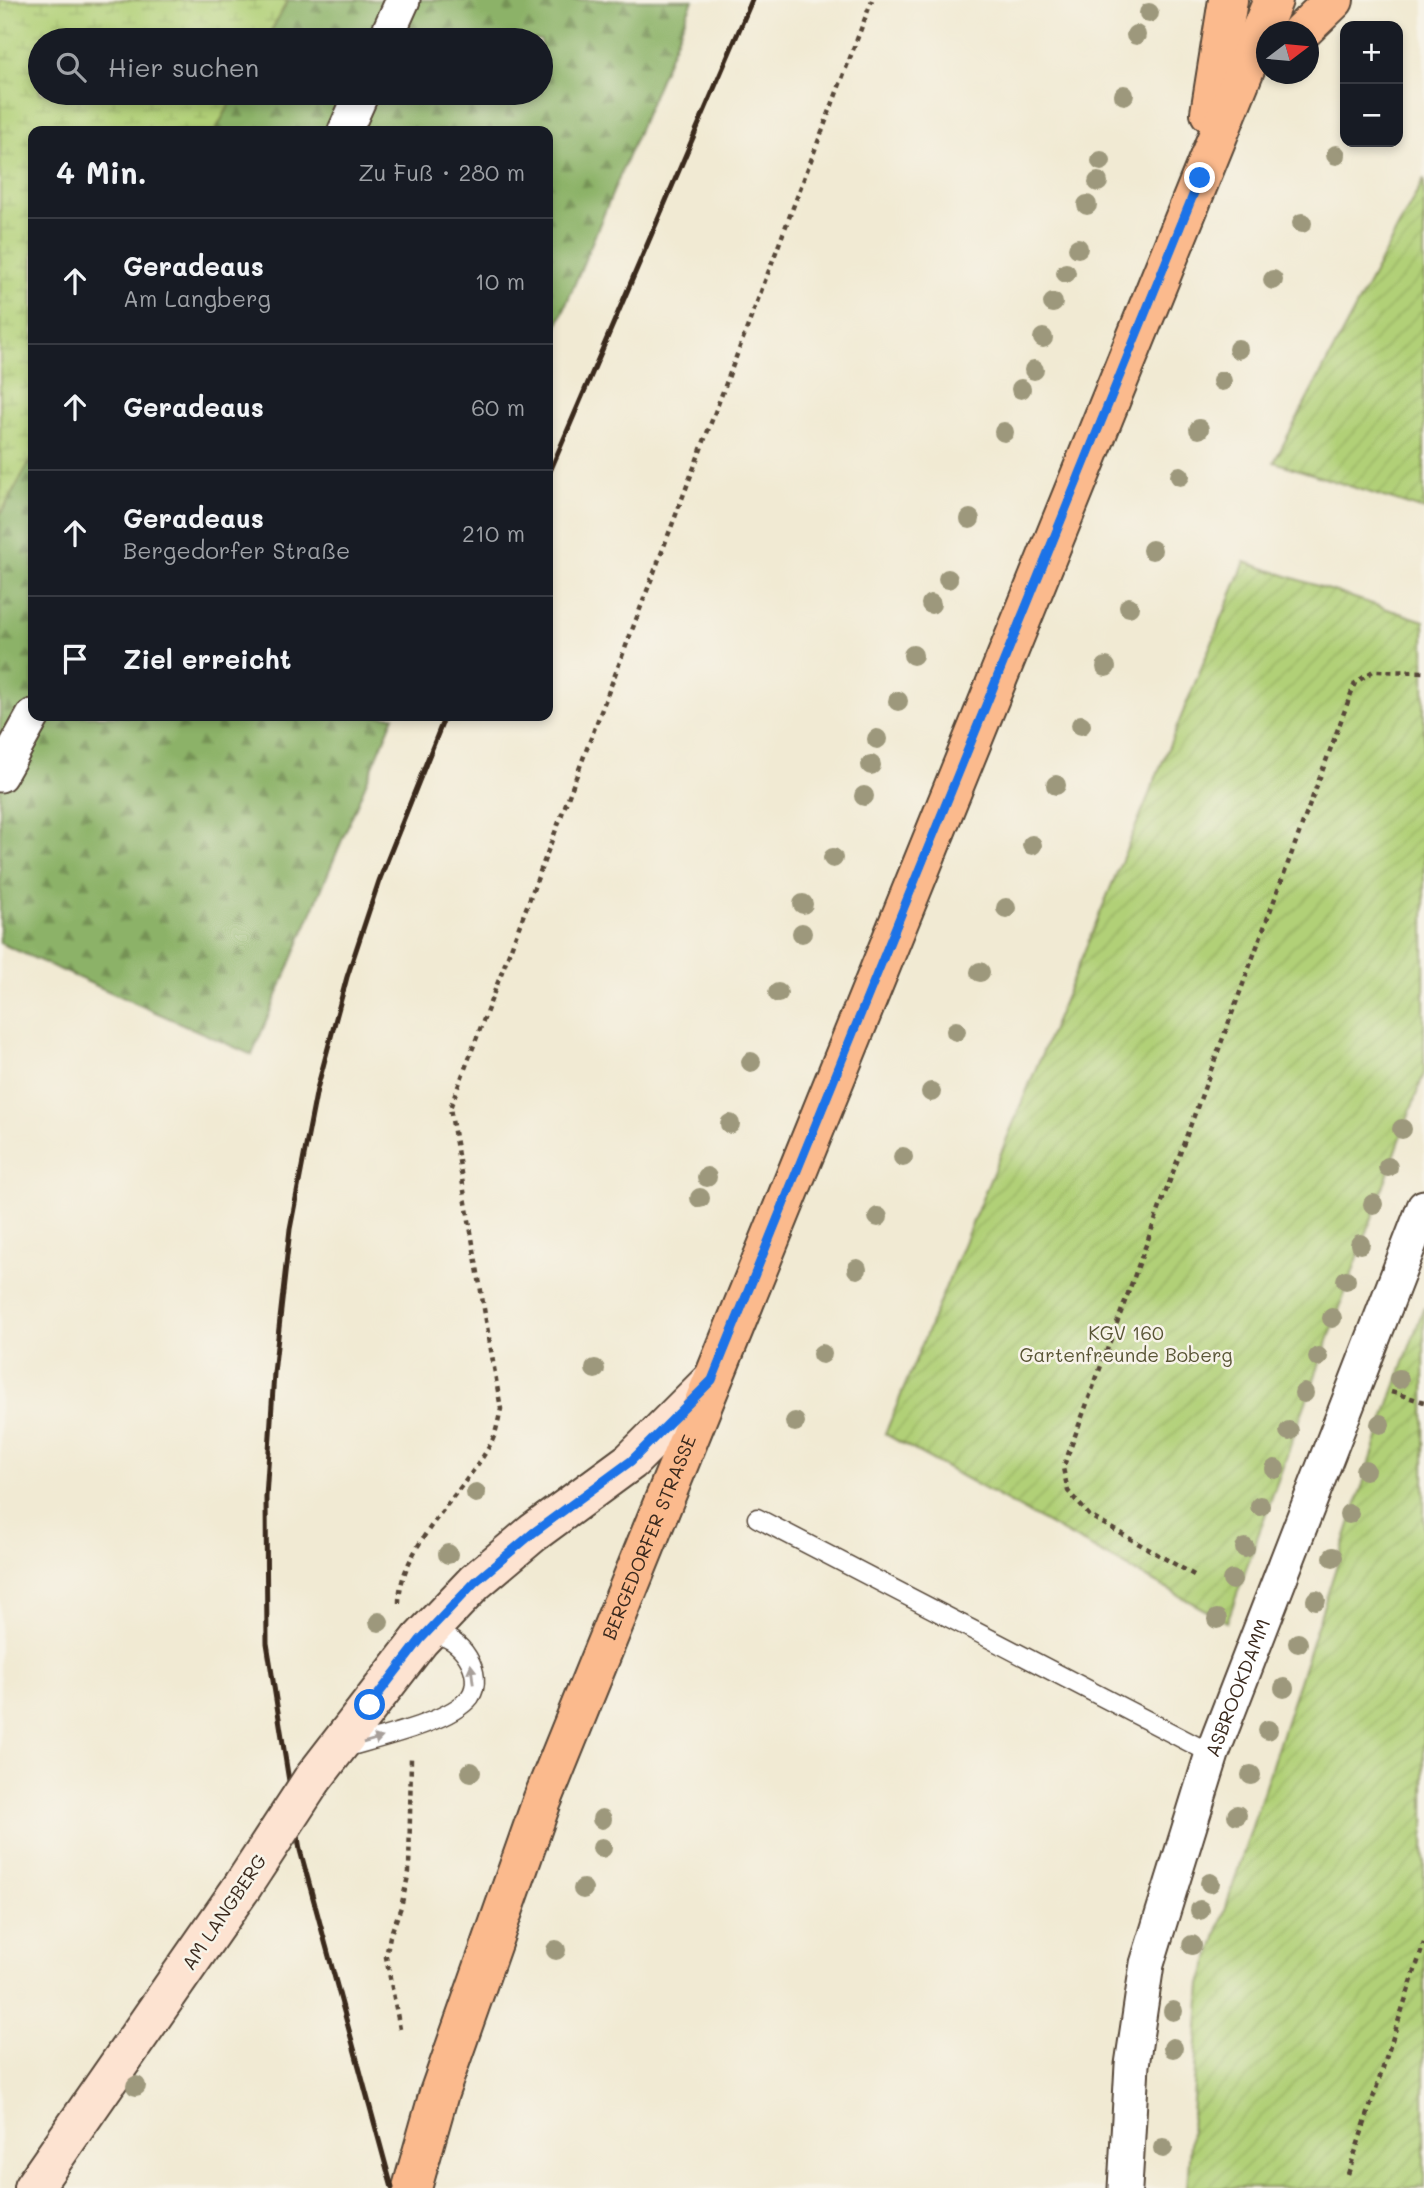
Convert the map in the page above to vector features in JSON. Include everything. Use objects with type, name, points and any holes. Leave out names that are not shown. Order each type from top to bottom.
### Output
[{"type":"main road","points":[[1200,178],[1228,0]]},
{"type":"main road","name":"BERGEDORFER STRASSE","points":[[412,2188],[439,2093],[542,1801],[1273,0]]},
{"type":"main road","points":[[1312,21],[1334,0]]},
{"type":"main road","points":[[1232,99],[1256,76]]},
{"type":"street","points":[[390,28],[403,0]]},
{"type":"street","points":[[347,126],[357,105]]},
{"type":"street","points":[[0,775],[30,721]]},
{"type":"street","name":"ASBROOKDAMM","points":[[1125,2188],[1132,2065],[1147,1964],[1212,1754],[1424,1207]]},
{"type":"street","name":"AM LANGBERG","points":[[33,2188],[242,1887],[312,1780],[411,1652],[485,1573],[533,1533],[631,1461],[712,1380]]},
{"type":"lane","points":[[757,1518],[1212,1754]]},
{"type":"lane","points":[[337,1750],[409,1730],[454,1710],[470,1696],[475,1683],[472,1664],[462,1649],[435,1635],[411,1652]]},
{"type":"path","points":[[411,1652],[399,1590],[410,1559],[491,1444],[501,1409],[450,1108],[872,0]]},
{"type":"path","points":[[1194,1575],[1090,1516],[1068,1491],[1063,1468],[1354,683],[1373,671],[1415,670],[1424,673]]},
{"type":"path","points":[[401,2029],[386,1956],[409,1872],[412,1778],[409,1730]]},
{"type":"path","points":[[1348,2174],[1424,1943]]},
{"type":"green space","points":[[0,0],[288,0],[273,28],[28,28],[28,105],[229,105],[218,126],[28,126],[28,465],[0,515]]},
{"type":"green space","points":[[288,0],[693,0],[553,336],[553,126],[218,126],[229,105],[553,105],[553,28],[273,28]]},
{"type":"green space","points":[[1424,179],[1424,510],[1274,462]]},
{"type":"green space","points":[[28,465],[28,721],[392,721],[252,1055],[0,943],[0,515]]},
{"type":"green space","name":"KGV 160 Gartenfreunde Boberg","points":[[1245,562],[1424,621],[1424,1073],[1227,1622],[885,1434]]},
{"type":"green space","points":[[1424,1307],[1424,2188],[1187,2188],[1201,1984],[1389,1404]]},
{"type":"railway","points":[[553,464],[752,0]]},
{"type":"railway","points":[[392,2188],[300,1850],[267,1643],[266,1497],[274,1373],[290,1229],[317,1089],[347,977],[379,881],[443,721]]},
{"type":"route","points":[[370,1705],[420,1640],[475,1582],[533,1533],[631,1461],[712,1380],[1200,178]]}]
